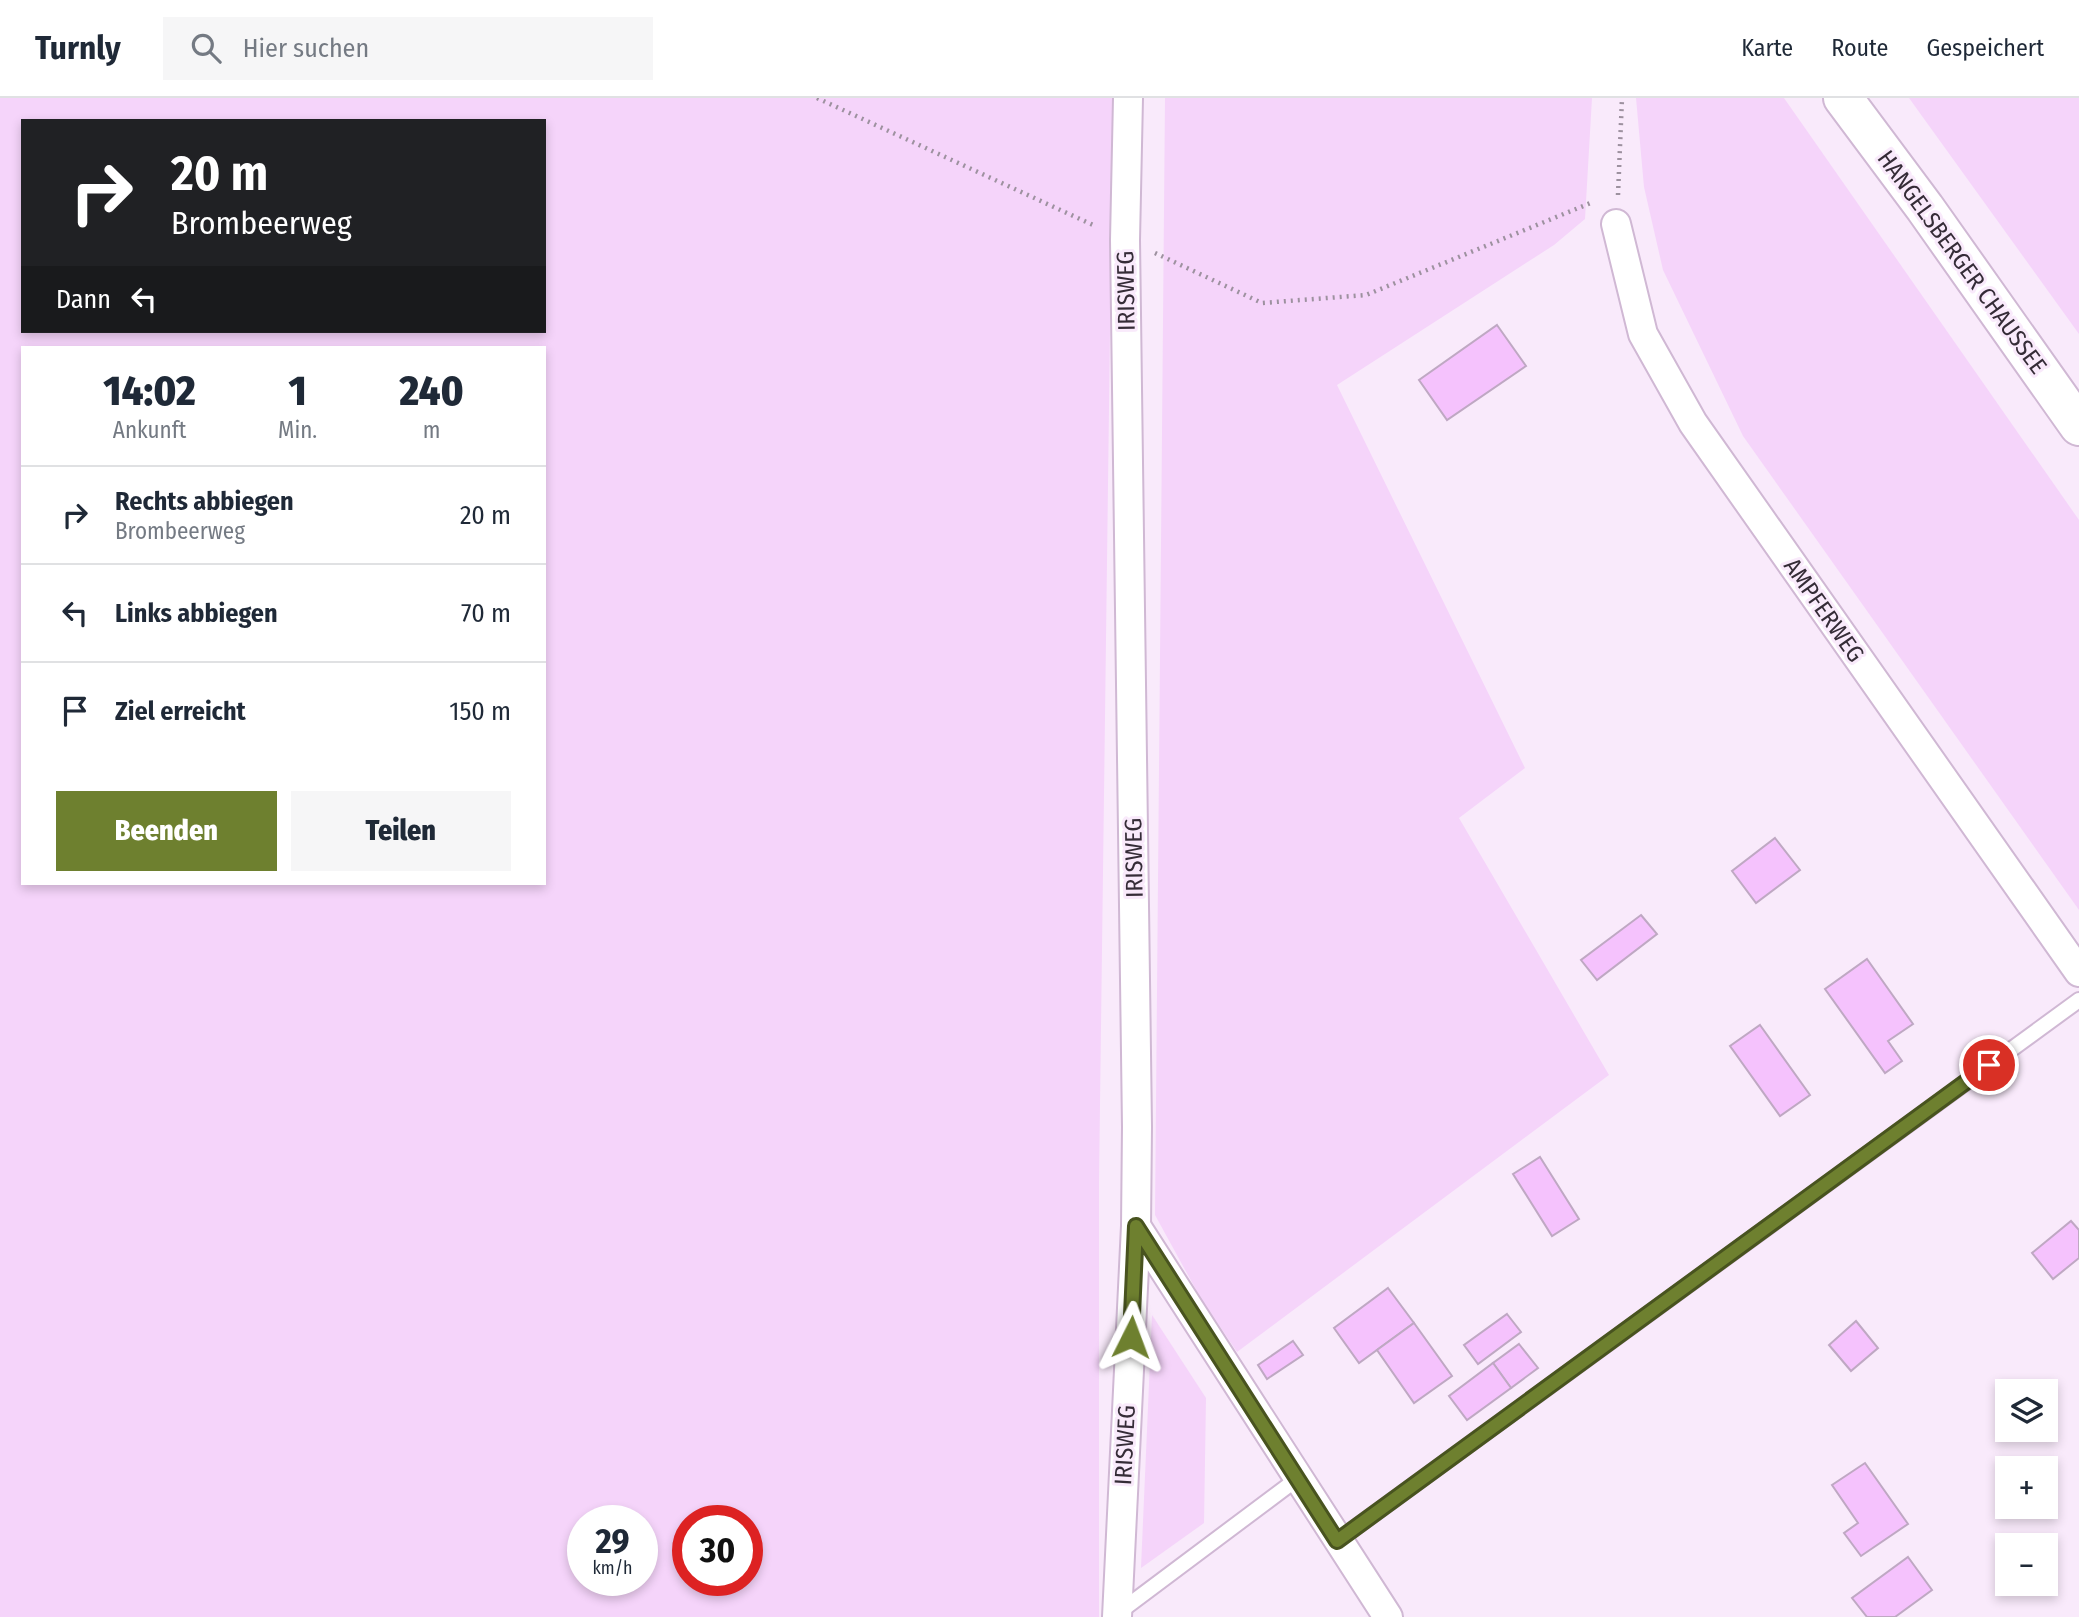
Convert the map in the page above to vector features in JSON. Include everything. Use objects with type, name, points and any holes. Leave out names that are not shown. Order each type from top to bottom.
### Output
[{"type":"main road","name":"HANGELSBERGER CHAUSSEE","points":[[1843,98],[1925,208],[2079,426]]},
{"type":"street","name":"IRISWEG","points":[[1117,1615],[1136,1226],[1137,1127],[1125,240],[1128,98]]},
{"type":"street","name":"AMPFERWEG","points":[[1616,224],[1643,334],[1693,423],[2078,970]]},
{"type":"street","points":[[1136,1226],[1388,1617]]},
{"type":"lane","points":[[1337,1541],[2079,1000]]},
{"type":"lane","points":[[1117,1615],[1297,1479]]},
{"type":"path","points":[[817,98],[1262,303],[1366,295],[1618,191]]},
{"type":"path","points":[[1616,224],[1622,98]]},
{"type":"shaded area","points":[[0,98],[1113,98],[1099,1182],[1099,1617],[0,1617]]},
{"type":"shaded area","points":[[1165,98],[1592,98],[1585,219],[1554,245],[1337,385],[1525,768],[1459,818],[1609,1075],[1237,1352],[1200,1297],[1155,1215]]},
{"type":"shaded area","points":[[1636,98],[1784,98],[2079,520],[2079,910],[1743,436],[1663,270],[1644,187]]},
{"type":"shaded area","points":[[1909,98],[2079,98],[2079,334]]},
{"type":"shaded area","points":[[1152,1315],[1206,1398],[1204,1523],[1141,1568]]},
{"type":"building","points":[[1497,325],[1526,366],[1447,420],[1419,380]]},
{"type":"building","points":[[1775,838],[1800,870],[1756,903],[1732,871]]},
{"type":"building","points":[[1641,915],[1657,934],[1597,980],[1581,960]]},
{"type":"building","points":[[1867,959],[1913,1024],[1888,1041],[1902,1061],[1885,1073],[1825,989]]},
{"type":"building","points":[[1760,1025],[1810,1095],[1780,1116],[1730,1046]]},
{"type":"building","points":[[1540,1157],[1579,1219],[1552,1236],[1513,1174]]},
{"type":"building","points":[[2071,1221],[2079,1230],[2079,1258],[2053,1279],[2032,1253]]},
{"type":"building","points":[[1388,1288],[1414,1323],[1359,1363],[1334,1328]]},
{"type":"building","points":[[1507,1314],[1521,1332],[1478,1364],[1464,1345]]},
{"type":"building","points":[[1856,1321],[1878,1348],[1851,1371],[1829,1345]]},
{"type":"building","points":[[1414,1323],[1452,1376],[1414,1403],[1377,1350]]},
{"type":"building","points":[[1293,1341],[1303,1355],[1267,1379],[1258,1365]]},
{"type":"building","points":[[1519,1344],[1538,1368],[1511,1388],[1493,1363]]},
{"type":"building","points":[[1493,1363],[1511,1388],[1467,1420],[1449,1396]]},
{"type":"building","points":[[1865,1463],[1908,1524],[1861,1556],[1844,1533],[1858,1523],[1832,1485]]},
{"type":"building","points":[[1908,1557],[1932,1590],[1895,1617],[1867,1617],[1852,1598]]},
{"type":"route","points":[[1131,1337],[1136,1226],[1337,1541],[1989,1065]]}]
